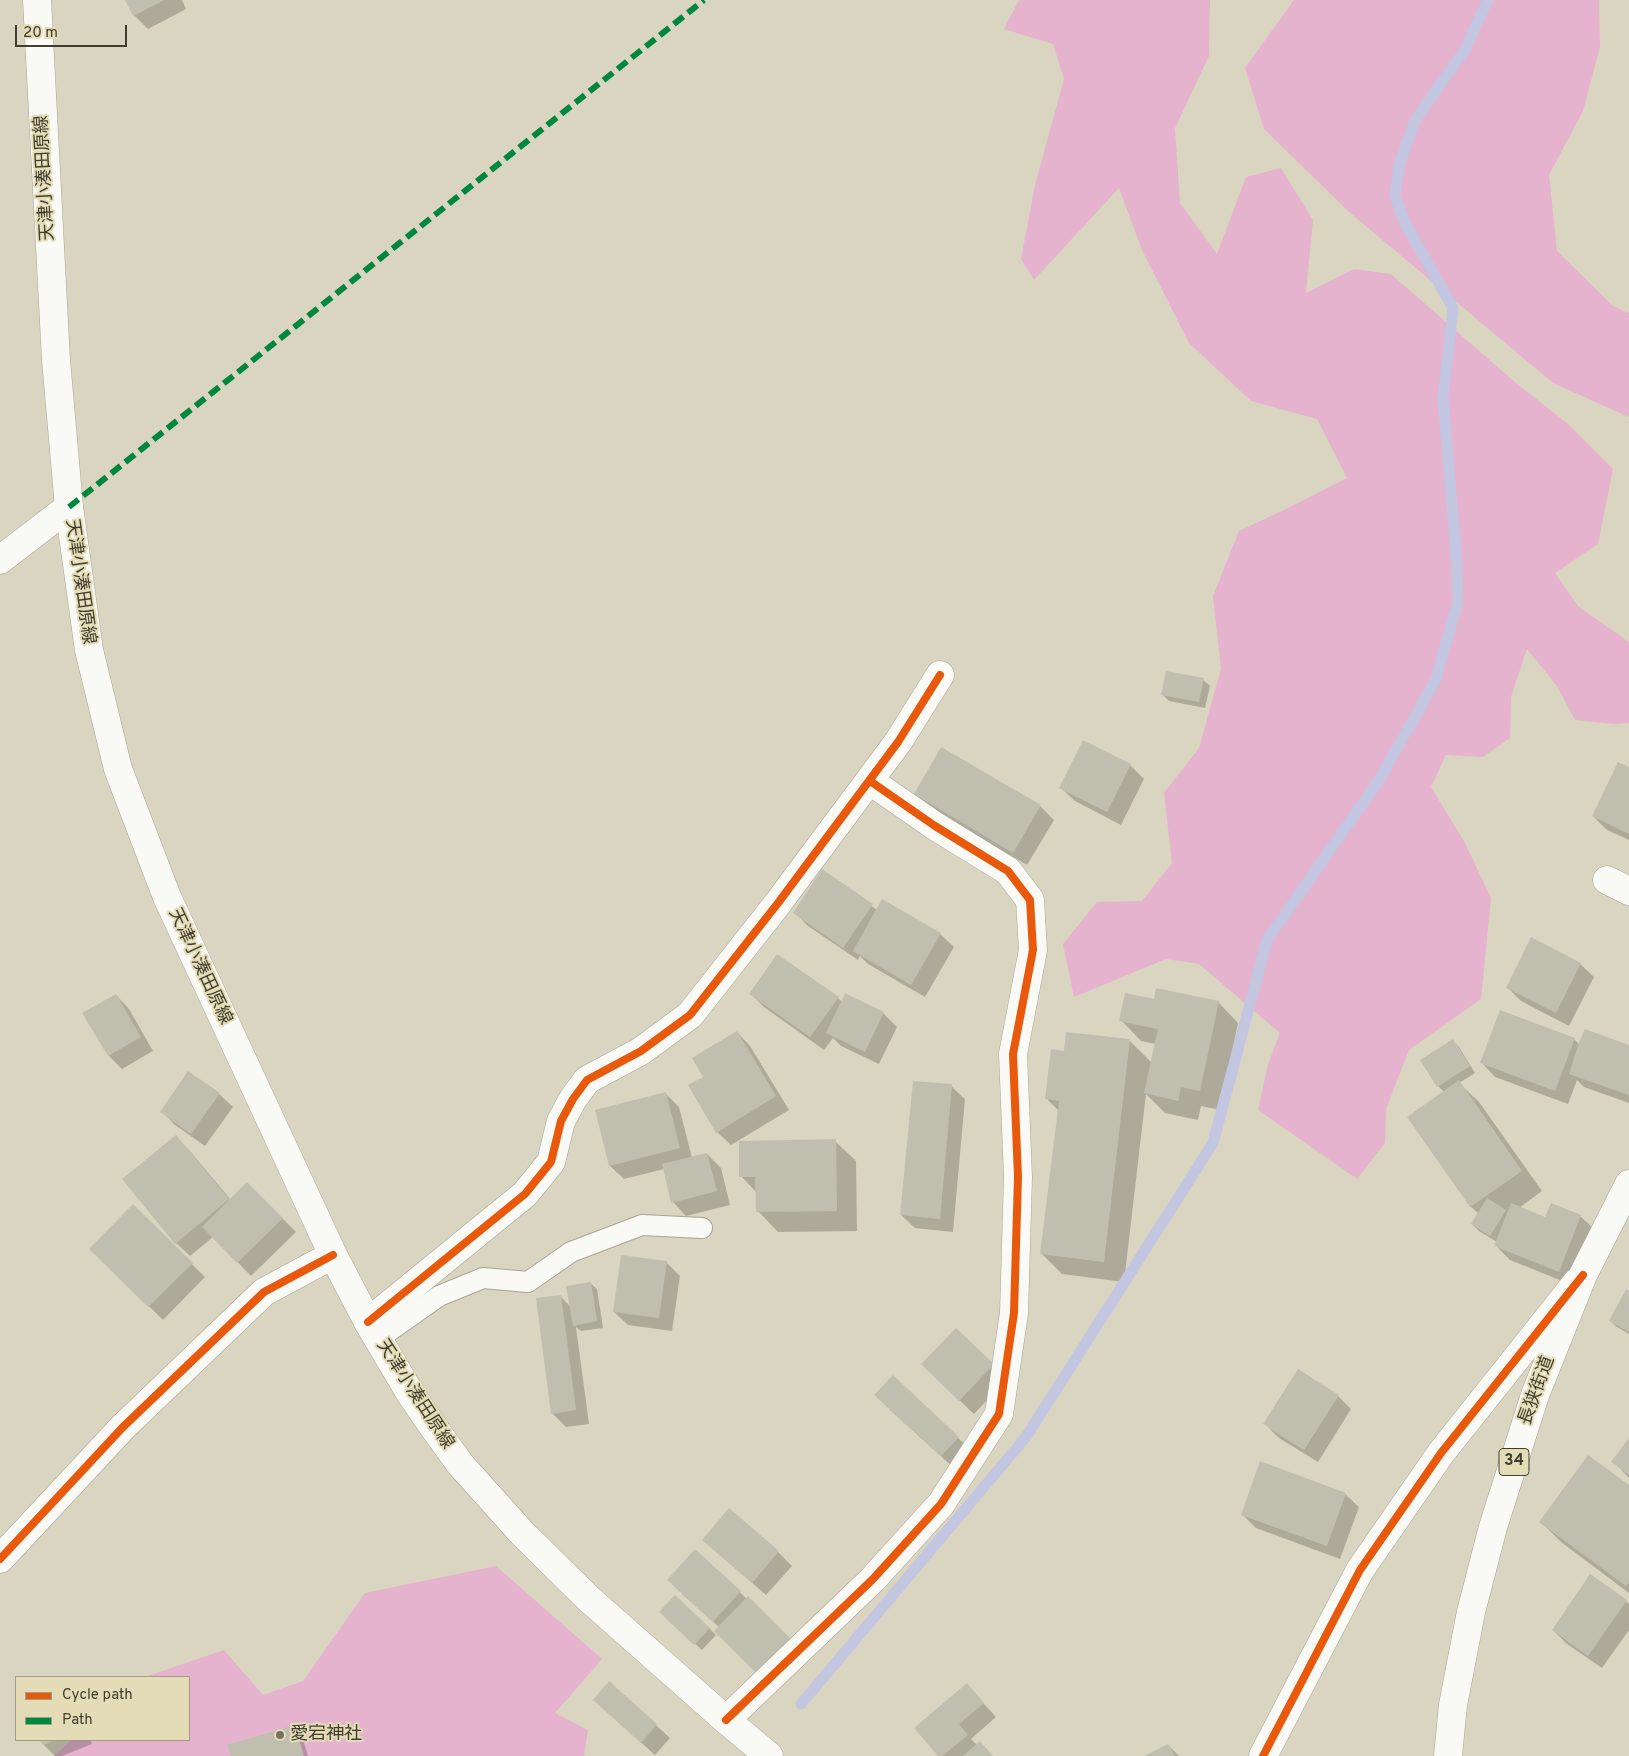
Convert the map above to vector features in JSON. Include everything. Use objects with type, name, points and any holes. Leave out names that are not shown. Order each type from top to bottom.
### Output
[{"type":"street","name":"天津小湊田原線","points":[[37,0],[56,360],[69,507],[89,650],[118,769],[167,897],[333,1255],[373,1331],[410,1393],[460,1464],[522,1533],[589,1599],[769,1756]]},
{"type":"street","points":[[0,560],[69,507]]},
{"type":"street","points":[[373,1331],[525,1194],[551,1162],[561,1121],[573,1099],[587,1080],[641,1051],[690,1015],[870,781],[898,742],[940,675]]},
{"type":"street","points":[[726,1720],[874,1579],[941,1504],[999,1414],[1014,1313],[1018,1177],[1013,1054],[1033,950],[1030,900],[1008,871],[935,826],[870,781]]},
{"type":"street","name":"長狭街道","points":[[1448,1756],[1453,1705],[1469,1622],[1493,1527],[1535,1395],[1583,1276],[1629,1184]]},
{"type":"street","points":[[0,1559],[123,1427],[264,1292],[333,1255]]},
{"type":"street","points":[[1262,1756],[1366,1562],[1441,1453],[1583,1276]]},
{"type":"lane","points":[[373,1331],[439,1296],[483,1278],[528,1282],[571,1252],[642,1225],[702,1228]]},
{"type":"shaded area","points":[[1019,0],[1210,0],[1209,56],[1175,128],[1180,203],[1217,254],[1246,177],[1281,168],[1313,220],[1306,293],[1354,269],[1391,274],[1516,383],[1568,424],[1613,469],[1598,544],[1555,573],[1579,607],[1629,642],[1629,723],[1614,724],[1575,720],[1557,686],[1527,649],[1511,697],[1510,738],[1483,757],[1446,755],[1431,787],[1465,843],[1491,898],[1481,999],[1409,1050],[1386,1109],[1385,1143],[1357,1179],[1258,1110],[1268,1064],[1280,1033],[1199,964],[1166,959],[1074,997],[1063,944],[1097,902],[1142,901],[1172,863],[1164,793],[1199,748],[1221,669],[1213,596],[1239,531],[1347,478],[1317,419],[1251,401],[1189,343],[1142,250],[1119,188],[1034,280],[1021,259],[1035,185],[1064,79],[1053,44],[1004,29]]},
{"type":"shaded area","points":[[1294,0],[1599,0],[1600,47],[1583,111],[1549,175],[1557,251],[1613,306],[1629,313],[1629,417],[1553,383],[1349,212],[1264,129],[1245,68]]},
{"type":"shaded area","points":[[496,1566],[602,1659],[555,1713],[588,1730],[584,1756],[54,1756],[70,1741],[190,1741],[190,1676],[148,1676],[224,1650],[263,1695],[303,1681],[365,1593]]},
{"type":"building","points":[[125,0],[164,0],[133,16]]},
{"type":"building","points":[[1166,671],[1204,678],[1199,702],[1161,695]]},
{"type":"building","points":[[1083,740],[1131,764],[1107,812],[1059,788]]},
{"type":"building","points":[[941,747],[1041,805],[1013,853],[914,794]]},
{"type":"building","points":[[1618,762],[1629,767],[1629,834],[1592,816]]},
{"type":"building","points":[[822,869],[873,904],[843,948],[793,913]]},
{"type":"building","points":[[882,899],[941,933],[911,985],[853,951]]},
{"type":"building","points":[[1531,937],[1581,963],[1556,1013],[1506,988]]},
{"type":"building","points":[[777,954],[839,997],[810,1037],[749,994]]},
{"type":"building","points":[[1156,988],[1219,1001],[1200,1091],[1181,1087],[1178,1101],[1144,1093],[1158,1029],[1119,1021],[1125,993],[1154,999]]},
{"type":"building","points":[[845,993],[884,1012],[865,1052],[826,1033]]},
{"type":"building","points":[[116,994],[141,1037],[108,1056],[82,1013]]},
{"type":"building","points":[[1500,1010],[1575,1038],[1555,1091],[1480,1063]]},
{"type":"building","points":[[1585,1029],[1629,1045],[1629,1095],[1569,1074]]},
{"type":"building","points":[[737,1031],[776,1096],[716,1133],[688,1085],[703,1077],[692,1058]]},
{"type":"building","points":[[1066,1032],[1130,1039],[1104,1262],[1040,1254],[1059,1101],[1045,1099],[1051,1049],[1064,1051]]},
{"type":"building","points":[[1453,1039],[1470,1066],[1437,1087],[1420,1060]]},
{"type":"building","points":[[188,1071],[220,1093],[191,1134],[160,1112]]},
{"type":"building","points":[[1459,1080],[1522,1171],[1470,1207],[1407,1117]]},
{"type":"building","points":[[913,1081],[952,1084],[940,1219],[900,1215]]},
{"type":"building","points":[[666,1092],[680,1148],[609,1166],[595,1110]]},
{"type":"building","points":[[176,1135],[229,1199],[175,1244],[122,1179]]},
{"type":"building","points":[[836,1139],[837,1211],[756,1212],[755,1177],[739,1177],[739,1141]]},
{"type":"building","points":[[707,1153],[717,1191],[671,1203],[662,1164]]},
{"type":"building","points":[[247,1182],[283,1218],[237,1263],[202,1227]]},
{"type":"building","points":[[1487,1198],[1506,1210],[1490,1236],[1471,1224]]},
{"type":"building","points":[[1511,1203],[1545,1217],[1551,1203],[1581,1215],[1559,1272],[1494,1246]]},
{"type":"building","points":[[133,1204],[193,1263],[148,1307],[89,1249]]},
{"type":"building","points":[[621,1255],[667,1261],[659,1318],[613,1312]]},
{"type":"building","points":[[591,1282],[597,1321],[573,1326],[566,1286]]},
{"type":"building","points":[[1626,1289],[1629,1291],[1629,1332],[1609,1321]]},
{"type":"building","points":[[561,1295],[576,1410],[551,1414],[536,1298]]},
{"type":"building","points":[[956,1328],[994,1364],[959,1401],[921,1364]]},
{"type":"building","points":[[1298,1369],[1339,1395],[1304,1450],[1263,1424]]},
{"type":"building","points":[[893,1375],[959,1437],[941,1456],[874,1395]]},
{"type":"building","points":[[1629,1438],[1629,1475],[1611,1462]]},
{"type":"building","points":[[1588,1455],[1629,1485],[1629,1582],[1626,1586],[1539,1522]]},
{"type":"building","points":[[1260,1461],[1346,1493],[1327,1546],[1241,1515]]},
{"type":"building","points":[[729,1508],[779,1551],[752,1583],[702,1540]]},
{"type":"building","points":[[695,1549],[741,1591],[713,1622],[667,1580]]},
{"type":"building","points":[[1590,1574],[1627,1600],[1588,1656],[1552,1630]]},
{"type":"building","points":[[675,1595],[710,1628],[694,1645],[659,1612]]},
{"type":"building","points":[[748,1596],[792,1640],[757,1674],[714,1631]]},
{"type":"building","points":[[609,1681],[657,1724],[641,1743],[593,1700]]},
{"type":"building","points":[[967,1683],[984,1703],[959,1724],[968,1735],[942,1756],[938,1756],[914,1728]]},
{"type":"building","name":"愛宕神社","points":[[295,1725],[304,1756],[231,1756],[227,1745]]},
{"type":"building","points":[[41,1741],[53,1741],[43,1745]]},
{"type":"building","points":[[980,1741],[993,1756],[963,1756]]},
{"type":"building","points":[[1168,1744],[1175,1756],[1144,1756]]},
{"type":"waterway","points":[[801,1704],[1026,1437],[1213,1143],[1267,940],[1379,780],[1435,681],[1458,602],[1456,552],[1443,398],[1453,308],[1404,221],[1395,196],[1399,165],[1415,120],[1464,51],[1488,0]]},
{"type":"marked path","points":[[69,507],[704,0]]},
{"type":"cycle path","points":[[368,1322],[525,1194],[551,1162],[561,1121],[573,1099],[587,1080],[641,1051],[690,1015],[778,903],[898,742],[940,675]]},
{"type":"cycle path","points":[[726,1720],[873,1579],[941,1504],[999,1414],[1014,1313],[1018,1177],[1013,1054],[1033,950],[1030,900],[1008,871],[935,826],[870,781]]},
{"type":"cycle path","points":[[0,1559],[123,1427],[264,1292],[333,1255]]},
{"type":"cycle path","points":[[1263,1756],[1360,1570],[1441,1453],[1583,1275]]},
{"type":"place","name":"愛宕神社","points":[[280,1735]]}]
